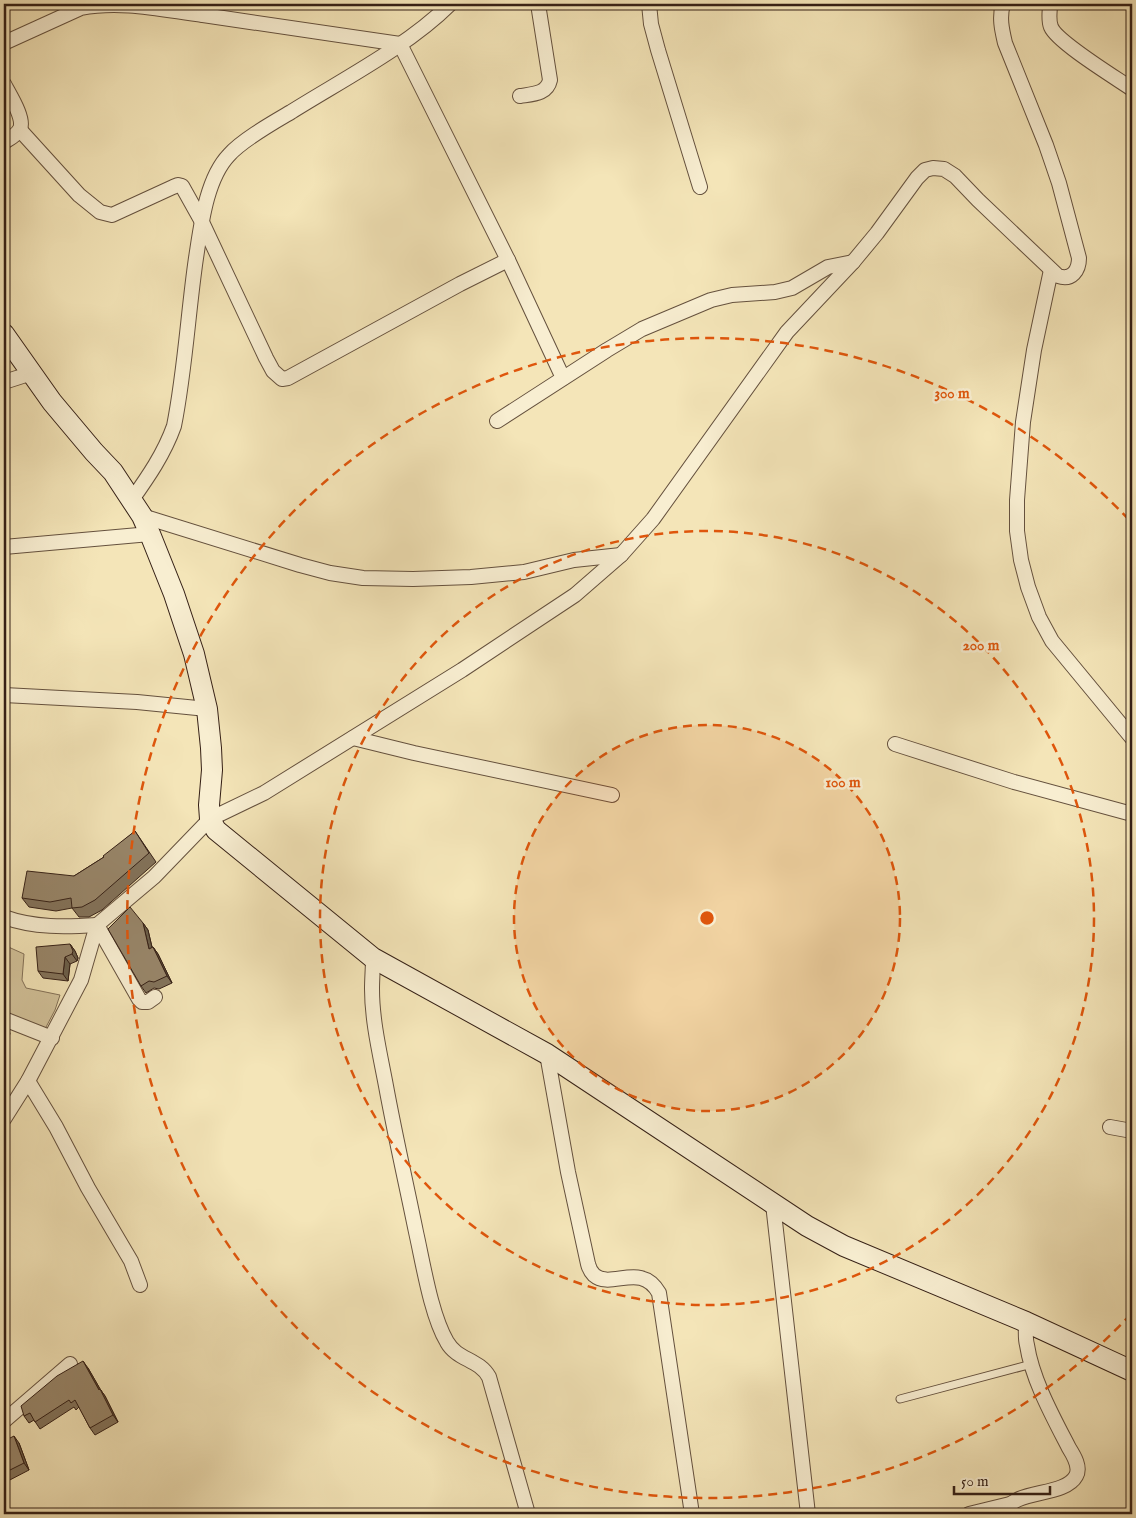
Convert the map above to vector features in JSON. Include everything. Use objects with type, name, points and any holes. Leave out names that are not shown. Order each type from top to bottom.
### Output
[{"type":"street","points":[[4,43],[81,8],[93,5],[121,4],[204,9],[400,44]]},
{"type":"street","points":[[137,508],[174,426],[201,220],[214,180],[228,155],[282,118],[400,44],[450,4]]},
{"type":"street","points":[[520,96],[544,92],[549,87],[550,80],[538,4]]},
{"type":"street","points":[[649,4],[651,24],[658,50],[700,187]]},
{"type":"street","points":[[4,1119],[52,1038],[81,980],[98,925],[154,877],[210,819],[264,793],[462,670],[575,595],[622,554],[653,519],[787,332],[877,234],[917,178],[925,170],[944,168],[955,176],[1058,276],[1063,278],[1070,277],[1076,272],[1079,258],[1059,183],[1046,145],[1005,44],[1000,13],[1003,4]]},
{"type":"street","points":[[1050,4],[1049,18],[1051,27],[1056,34],[1067,44],[1132,89]]},
{"type":"street","points":[[400,44],[508,260],[563,378]]},
{"type":"street","points":[[4,84],[18,110],[21,122],[20,130],[4,142]]},
{"type":"street","points":[[20,130],[79,195],[100,212],[112,215],[178,185],[184,188],[266,358],[273,371],[282,379],[288,378],[460,284],[508,260]]},
{"type":"street","points":[[497,421],[642,329],[711,300],[732,295],[775,292],[792,288],[828,267],[853,262]]},
{"type":"street","points":[[1051,270],[1034,350],[1023,422],[1017,500],[1017,531],[1021,560],[1028,587],[1052,641],[1132,738]]},
{"type":"street","points":[[4,334],[66,420],[113,472],[137,508],[150,534],[174,594],[194,654],[207,709],[212,748],[210,819],[216,830],[373,958],[548,1054],[808,1226],[844,1246],[1026,1322],[1132,1371]]},
{"type":"street","points":[[4,382],[32,373]]},
{"type":"street","points":[[137,508],[300,566],[363,578],[471,577],[524,572],[574,560],[622,554]]},
{"type":"street","points":[[4,547],[150,534]]},
{"type":"street","points":[[4,695],[137,702],[207,709]]},
{"type":"street","points":[[353,738],[612,796]]},
{"type":"street","points":[[895,744],[1014,782],[1132,814]]},
{"type":"street","points":[[4,918],[38,926],[64,928],[98,925]]},
{"type":"street","points":[[98,925],[139,999],[142,1002],[148,1002],[155,997]]},
{"type":"street","points":[[373,958],[372,989],[375,1026],[395,1136],[430,1293],[447,1342],[461,1356],[479,1364],[489,1377],[528,1514]]},
{"type":"street","points":[[4,1019],[52,1038]]},
{"type":"street","points":[[548,1054],[568,1172],[588,1264],[592,1273],[602,1279],[644,1278],[654,1284],[659,1293],[692,1514]]},
{"type":"street","points":[[28,1081],[56,1126],[88,1188],[131,1261],[140,1285]]},
{"type":"street","points":[[1110,1127],[1132,1131]]},
{"type":"street","points":[[773,1204],[808,1514]]},
{"type":"street","points":[[969,1514],[1007,1509],[1020,1499],[1064,1486],[1071,1482],[1078,1470],[1075,1458],[1056,1423],[1032,1364],[1026,1345],[1026,1322]]},
{"type":"street","points":[[4,1421],[70,1364]]},
{"type":"lane","points":[[900,1399],[1032,1364]]},
{"type":"shaded area","points":[[4,945],[24,954],[22,980],[26,988],[60,995],[45,1029],[4,1016]]},
{"type":"building","points":[[135,831],[149,853],[95,900],[82,907],[72,908],[71,898],[50,902],[22,898],[27,871],[74,876],[104,857]]},
{"type":"building","points":[[130,907],[143,923],[149,949],[153,947],[167,976],[154,982],[149,981],[141,986],[108,929]]},
{"type":"building","points":[[70,944],[73,951],[72,954],[65,957],[63,974],[38,971],[36,947]]},
{"type":"building","points":[[83,1361],[113,1415],[90,1428],[75,1400],[71,1403],[69,1400],[35,1422],[30,1413],[24,1416],[21,1406],[57,1376]]},
{"type":"building","points":[[14,1436],[24,1463],[4,1473],[4,1441]]}]
